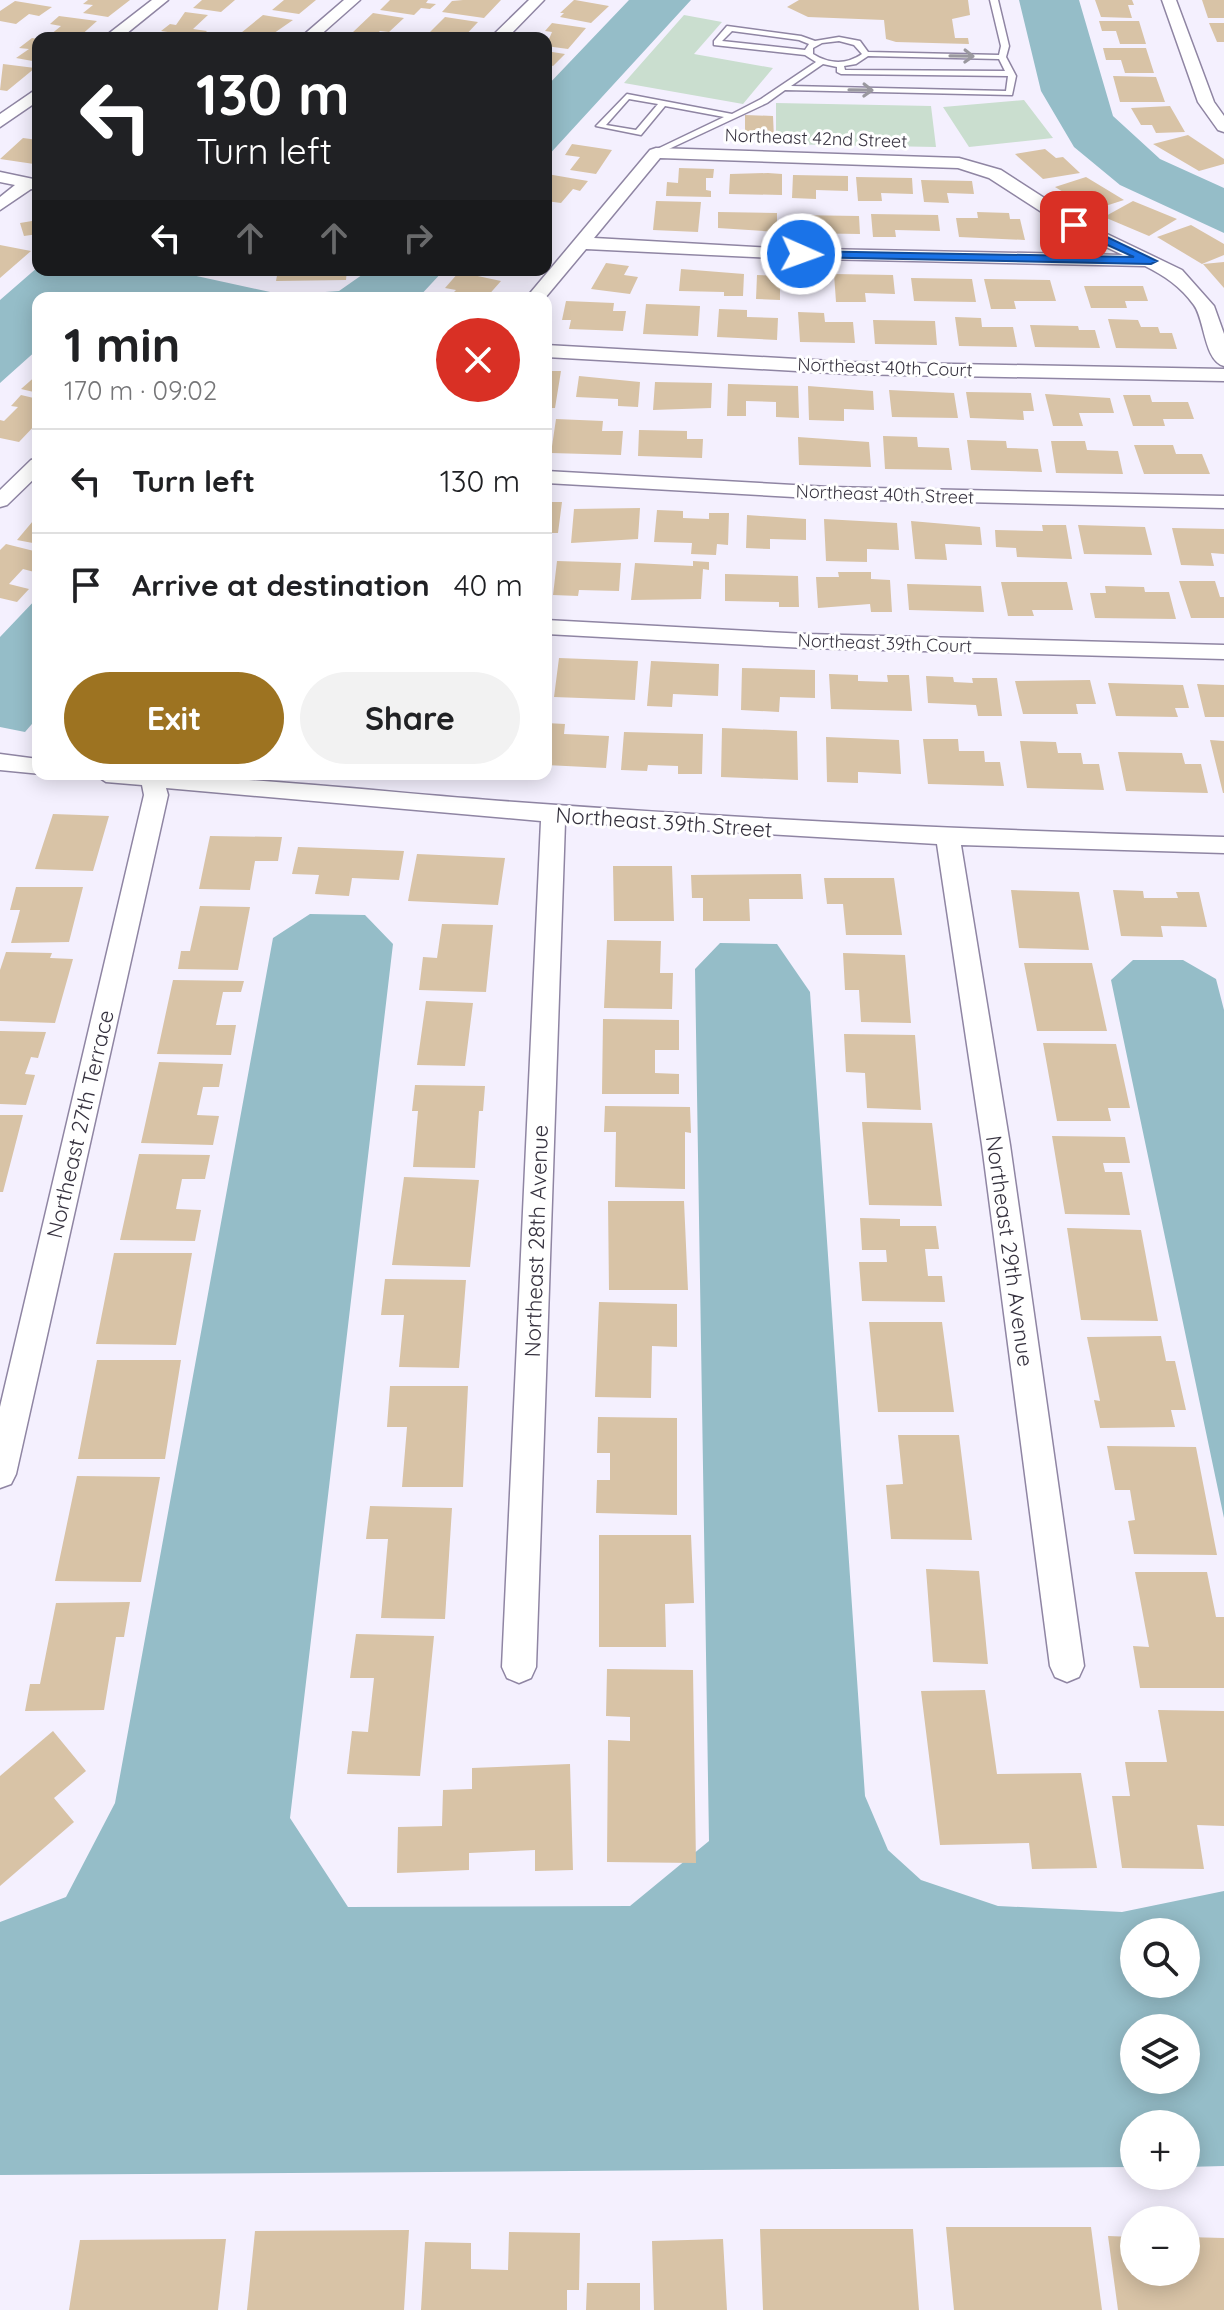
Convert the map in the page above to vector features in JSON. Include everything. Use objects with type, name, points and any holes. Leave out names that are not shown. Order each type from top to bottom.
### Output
[{"type":"street","points":[[119,32],[161,0]]},
{"type":"street","points":[[315,32],[353,0]]},
{"type":"street","points":[[504,32],[537,0]]},
{"type":"street","points":[[1169,0],[1206,102],[1224,127]]},
{"type":"street","points":[[0,122],[32,98]]},
{"type":"street","points":[[540,292],[656,153]]},
{"type":"street","name":"Northeast 42nd Street","points":[[656,153],[975,166],[995,174],[1074,225],[1151,261]]},
{"type":"street","points":[[0,177],[32,184]]},
{"type":"street","points":[[0,205],[32,185]]},
{"type":"street","points":[[580,243],[772,253],[1151,261],[1176,274],[1205,306],[1224,360]]},
{"type":"street","name":"Northeast 40th Court","points":[[552,351],[849,368],[1224,375]]},
{"type":"street","points":[[0,501],[32,470]]},
{"type":"street","name":"Northeast 40th Street","points":[[552,477],[829,493],[1224,502]]},
{"type":"street","name":"Northeast 39th Court","points":[[552,627],[806,641],[1224,652]]},
{"type":"street","points":[[0,762],[32,767]]},
{"type":"street","name":"Northeast 27th Terrace","points":[[0,1474],[156,795],[152,780]]},
{"type":"street","name":"Northeast 39th Street","points":[[192,780],[553,815],[948,837],[1224,845]]},
{"type":"street","name":"Northeast 28th Avenue","points":[[519,1667],[553,815]]},
{"type":"street","name":"Northeast 29th Avenue","points":[[948,837],[996,1145],[1067,1666]]},
{"type":"lane","points":[[783,88],[1009,93],[1011,73],[1002,57],[1005,46],[994,0]]},
{"type":"lane","points":[[866,54],[863,46],[848,40],[813,43],[801,38],[730,28],[717,43],[808,53],[821,62],[840,64],[857,61],[866,54],[1002,57]]},
{"type":"lane","points":[[808,53],[813,43]]},
{"type":"lane","points":[[656,153],[783,88],[821,62]]},
{"type":"lane","points":[[840,64],[841,72],[1011,73]]},
{"type":"lane","points":[[663,103],[638,133],[600,126],[627,96],[732,116]]},
{"type":"green space","points":[[684,15],[722,22],[694,54],[773,68],[743,104],[624,83]]},
{"type":"green space","points":[[1024,100],[1053,138],[969,147],[943,107]]},
{"type":"green space","points":[[776,103],[931,106],[936,147],[776,144]]},
{"type":"water","points":[[629,0],[691,0],[552,151],[552,81]]},
{"type":"water","points":[[1019,0],[1079,0],[1113,116],[1160,159],[1224,188],[1224,233],[1120,185],[1074,147],[1041,91]]},
{"type":"water","points":[[32,272],[32,276],[197,276],[270,292],[32,292],[32,354],[0,383],[0,300]]},
{"type":"water","points":[[360,276],[438,276],[424,292],[325,292],[339,291]]},
{"type":"water","points":[[32,603],[32,724],[25,732],[0,727],[0,637]]},
{"type":"water","points":[[310,914],[365,915],[393,944],[290,1818],[348,1907],[630,1906],[709,1841],[695,969],[720,943],[777,944],[810,992],[865,1796],[888,1850],[921,1880],[998,1906],[1122,1912],[1224,1891],[1224,2166],[1200,2167],[1200,2110],[1120,2110],[1120,2167],[0,2175],[0,1922],[66,1897],[115,1803],[273,938]]},
{"type":"water","points":[[1133,960],[1183,960],[1216,979],[1224,1010],[1224,1518],[1111,980]]},
{"type":"building","points":[[88,0],[130,0],[108,17],[83,13],[93,5],[83,4]]},
{"type":"building","points":[[202,0],[235,0],[221,12],[193,8]]},
{"type":"building","points":[[284,0],[316,0],[299,14],[272,10]]},
{"type":"building","points":[[390,0],[428,0],[426,3],[436,4],[430,9],[421,8],[414,15],[380,10]]},
{"type":"building","points":[[501,0],[484,18],[442,12],[452,1]]},
{"type":"building","points":[[574,0],[609,6],[591,23],[560,17],[564,13],[560,13]]},
{"type":"building","points":[[799,0],[968,0],[970,15],[952,19],[955,38],[968,38],[969,44],[896,42],[886,39],[884,20],[808,17],[787,7]]},
{"type":"building","points":[[1095,0],[1132,0],[1134,5],[1128,5],[1132,18],[1101,17]]},
{"type":"building","points":[[1202,0],[1224,0],[1224,18],[1208,18]]},
{"type":"building","points":[[15,1],[52,7],[39,16],[29,14],[16,24],[0,21],[0,11]]},
{"type":"building","points":[[185,12],[208,15],[193,29],[206,32],[161,31],[170,24],[176,25]]},
{"type":"building","points":[[373,13],[404,18],[389,32],[353,32]]},
{"type":"building","points":[[263,15],[293,20],[276,32],[242,32]]},
{"type":"building","points":[[59,16],[97,21],[85,32],[54,32],[61,26],[50,24]]},
{"type":"building","points":[[445,17],[478,22],[469,32],[430,32]]},
{"type":"building","points":[[1099,21],[1139,21],[1146,44],[1120,44],[1116,31],[1102,31]]},
{"type":"building","points":[[552,23],[586,28],[568,49],[552,47],[552,32],[545,31]]},
{"type":"building","points":[[1209,23],[1224,23],[1224,42],[1217,42]]},
{"type":"building","points":[[32,38],[32,61],[16,58],[29,49],[19,48]]},
{"type":"building","points":[[1103,48],[1146,48],[1154,73],[1125,73],[1121,60],[1106,60]]},
{"type":"building","points":[[552,52],[565,54],[553,66]]},
{"type":"building","points":[[3,64],[32,68],[7,91],[0,90]]},
{"type":"building","points":[[1113,76],[1156,77],[1165,102],[1120,102]]},
{"type":"building","points":[[1170,106],[1185,132],[1156,133],[1152,125],[1141,125],[1131,108]]},
{"type":"building","points":[[745,115],[773,116],[774,138],[745,137]]},
{"type":"building","points":[[1188,135],[1224,159],[1224,164],[1199,171],[1153,144]]},
{"type":"building","points":[[23,138],[32,139],[32,164],[0,159]]},
{"type":"building","points":[[572,144],[612,150],[596,174],[570,170],[580,157],[565,155]]},
{"type":"building","points":[[1045,149],[1056,158],[1063,157],[1080,173],[1043,179],[1015,154]]},
{"type":"building","points":[[679,168],[714,169],[713,178],[706,178],[706,190],[711,191],[711,197],[666,196],[667,182],[678,183]]},
{"type":"building","points":[[730,174],[782,174],[782,195],[729,194]]},
{"type":"building","points":[[552,175],[588,181],[580,191],[573,189],[561,203],[552,202]]},
{"type":"building","points":[[793,175],[848,176],[848,191],[816,190],[816,199],[792,198]]},
{"type":"building","points":[[856,177],[912,178],[913,194],[881,193],[882,201],[858,201]]},
{"type":"building","points":[[1086,177],[1124,200],[1093,210],[1055,187]]},
{"type":"building","points":[[921,180],[972,181],[974,194],[947,193],[949,203],[924,202]]},
{"type":"building","points":[[656,201],[701,202],[698,232],[653,230]]},
{"type":"building","points":[[1133,201],[1177,219],[1149,236],[1104,217]]},
{"type":"building","points":[[718,212],[777,213],[777,232],[718,228]]},
{"type":"building","points":[[977,212],[1009,213],[1010,219],[1020,219],[1025,240],[959,237],[956,218],[978,218]]},
{"type":"building","points":[[871,214],[938,215],[940,231],[895,230],[896,237],[873,237]]},
{"type":"building","points":[[793,215],[859,216],[860,234],[794,233]]},
{"type":"building","points":[[32,221],[32,235],[24,236],[20,223]]},
{"type":"building","points":[[1191,225],[1224,244],[1224,255],[1202,264],[1157,237]]},
{"type":"building","points":[[0,245],[31,251],[0,278]]},
{"type":"building","points":[[1224,262],[1224,288],[1203,264]]},
{"type":"building","points":[[606,263],[629,266],[624,275],[638,277],[630,294],[591,289]]},
{"type":"building","points":[[681,269],[744,274],[743,296],[724,296],[724,292],[679,291]]},
{"type":"building","points":[[788,273],[814,273],[814,290],[780,289],[780,300],[756,299],[757,275],[788,276]]},
{"type":"building","points":[[834,274],[893,275],[895,294],[865,293],[866,302],[836,302]]},
{"type":"building","points":[[277,276],[346,276],[346,280],[276,281]]},
{"type":"building","points":[[456,276],[478,276],[501,281],[491,292],[454,292],[456,290],[445,288]]},
{"type":"building","points":[[911,278],[972,279],[976,302],[914,301]]},
{"type":"building","points":[[984,279],[1050,280],[1056,301],[1014,301],[1016,309],[991,309]]},
{"type":"building","points":[[1084,286],[1143,286],[1148,301],[1125,301],[1127,308],[1091,308]]},
{"type":"building","points":[[566,301],[614,303],[613,311],[626,311],[623,331],[569,329],[571,320],[562,320]]},
{"type":"building","points":[[646,304],[700,306],[698,336],[643,334]]},
{"type":"building","points":[[719,309],[747,310],[747,317],[778,318],[777,340],[717,337]]},
{"type":"building","points":[[798,312],[824,313],[825,322],[853,322],[855,343],[800,342]]},
{"type":"building","points":[[955,317],[981,318],[982,327],[1013,327],[1017,347],[959,346]]},
{"type":"building","points":[[1108,319],[1138,320],[1141,327],[1158,327],[1160,333],[1172,333],[1177,349],[1116,348]]},
{"type":"building","points":[[873,320],[935,321],[937,345],[875,344]]},
{"type":"building","points":[[1030,325],[1078,326],[1079,330],[1095,330],[1100,348],[1035,347]]},
{"type":"building","points":[[552,371],[561,371],[555,408],[552,408]]},
{"type":"building","points":[[579,376],[640,382],[638,407],[618,406],[618,399],[576,397]]},
{"type":"building","points":[[32,379],[32,392],[21,389]]},
{"type":"building","points":[[655,382],[712,383],[711,408],[653,410]]},
{"type":"building","points":[[728,384],[798,386],[799,418],[776,417],[776,402],[746,401],[746,416],[727,416]]},
{"type":"building","points":[[808,386],[873,391],[874,410],[844,409],[844,421],[809,420]]},
{"type":"building","points":[[889,390],[954,393],[958,418],[892,417]]},
{"type":"building","points":[[966,392],[1031,393],[1034,411],[1023,411],[1024,420],[970,418]]},
{"type":"building","points":[[1045,394],[1110,398],[1114,413],[1079,413],[1083,426],[1053,426]]},
{"type":"building","points":[[21,395],[32,398],[32,428],[19,442],[0,438],[0,420],[4,421],[18,407],[11,406]]},
{"type":"building","points":[[1123,395],[1150,395],[1152,402],[1188,402],[1194,419],[1163,419],[1165,426],[1133,426]]},
{"type":"building","points":[[556,419],[603,421],[602,431],[623,431],[621,455],[552,453]]},
{"type":"building","points":[[639,430],[687,431],[687,439],[703,439],[702,458],[638,456]]},
{"type":"building","points":[[883,436],[917,437],[918,447],[949,448],[952,470],[885,469]]},
{"type":"building","points":[[798,437],[869,442],[871,467],[799,465]]},
{"type":"building","points":[[967,440],[1006,441],[1007,448],[1038,449],[1042,472],[971,470]]},
{"type":"building","points":[[1051,441],[1085,441],[1087,450],[1118,451],[1123,474],[1056,473]]},
{"type":"building","points":[[1134,445],[1173,445],[1176,454],[1202,454],[1210,474],[1144,474]]},
{"type":"building","points":[[552,502],[562,502],[558,533],[552,533]]},
{"type":"building","points":[[640,508],[638,539],[571,543],[574,509]]},
{"type":"building","points":[[657,510],[683,511],[683,518],[709,519],[709,513],[729,513],[728,545],[717,544],[716,555],[691,554],[692,543],[654,542]]},
{"type":"building","points":[[747,515],[806,519],[806,540],[770,539],[770,549],[746,548]]},
{"type":"building","points":[[824,519],[897,523],[899,550],[867,549],[867,562],[826,561]]},
{"type":"building","points":[[911,521],[980,527],[982,545],[945,544],[947,560],[915,559]]},
{"type":"building","points":[[32,522],[32,543],[17,540]]},
{"type":"building","points":[[1042,525],[1066,525],[1072,559],[1017,557],[1016,548],[996,547],[995,530],[1043,531]]},
{"type":"building","points":[[1078,525],[1145,527],[1152,555],[1084,554]]},
{"type":"building","points":[[1172,528],[1224,529],[1224,554],[1211,553],[1214,566],[1181,565]]},
{"type":"building","points":[[6,544],[32,550],[32,571],[23,569],[9,584],[29,589],[17,602],[0,598],[0,550]]},
{"type":"building","points":[[557,561],[621,563],[619,591],[579,590],[578,596],[553,595]]},
{"type":"building","points":[[693,561],[709,562],[709,570],[703,569],[701,599],[631,600],[635,563],[693,566]]},
{"type":"building","points":[[838,572],[871,572],[871,579],[890,580],[892,612],[871,612],[870,604],[818,608],[816,577],[839,577]]},
{"type":"building","points":[[725,574],[798,576],[799,607],[779,607],[779,602],[725,601]]},
{"type":"building","points":[[1179,581],[1215,581],[1220,597],[1224,597],[1224,618],[1191,618]]},
{"type":"building","points":[[1001,582],[1067,582],[1073,610],[1032,610],[1034,616],[1008,616]]},
{"type":"building","points":[[907,584],[981,586],[984,612],[909,610]]},
{"type":"building","points":[[1105,586],[1144,587],[1145,592],[1169,592],[1176,619],[1095,618],[1090,593],[1106,593]]},
{"type":"building","points":[[559,658],[638,661],[635,700],[554,697]]},
{"type":"building","points":[[651,661],[719,664],[718,696],[673,694],[672,707],[647,706]]},
{"type":"building","points":[[742,668],[815,670],[815,698],[780,697],[779,712],[741,710]]},
{"type":"building","points":[[829,674],[858,675],[858,681],[888,682],[887,675],[909,675],[912,711],[831,709]]},
{"type":"building","points":[[926,676],[953,677],[954,682],[973,683],[972,678],[997,678],[1002,716],[978,716],[976,705],[928,703]]},
{"type":"building","points":[[1090,680],[1096,704],[1076,704],[1078,714],[1023,714],[1015,681]]},
{"type":"building","points":[[1108,683],[1183,685],[1189,708],[1175,708],[1178,717],[1116,716]]},
{"type":"building","points":[[1197,684],[1224,685],[1224,717],[1205,717]]},
{"type":"building","points":[[552,723],[565,724],[564,734],[609,736],[606,768],[552,765]]},
{"type":"building","points":[[722,728],[797,731],[798,780],[721,777]]},
{"type":"building","points":[[624,732],[703,734],[702,774],[678,774],[678,766],[648,765],[647,771],[621,770]]},
{"type":"building","points":[[826,737],[899,740],[901,774],[858,772],[858,783],[827,782]]},
{"type":"building","points":[[923,739],[958,739],[959,751],[984,751],[985,762],[1000,762],[1004,786],[928,784]]},
{"type":"building","points":[[1210,740],[1224,741],[1224,793],[1223,793]]},
{"type":"building","points":[[1020,741],[1056,742],[1058,753],[1081,753],[1083,764],[1099,764],[1104,790],[1027,788]]},
{"type":"building","points":[[1118,752],[1182,753],[1185,764],[1201,764],[1208,793],[1126,791]]},
{"type":"building","points":[[53,814],[109,816],[93,871],[35,869]]},
{"type":"building","points":[[210,836],[282,837],[278,861],[255,861],[250,890],[199,889]]},
{"type":"building","points":[[298,847],[404,851],[399,880],[352,878],[349,896],[315,894],[319,875],[292,874]]},
{"type":"building","points":[[417,854],[505,858],[498,905],[408,901]]},
{"type":"building","points":[[613,866],[672,866],[674,921],[614,921]]},
{"type":"building","points":[[801,874],[803,899],[749,899],[750,921],[703,921],[703,898],[692,898],[691,875]]},
{"type":"building","points":[[824,878],[894,878],[902,935],[846,935],[843,904],[827,904]]},
{"type":"building","points":[[16,887],[83,887],[69,942],[11,943],[20,910],[10,910]]},
{"type":"building","points":[[1011,890],[1079,892],[1089,950],[1019,948]]},
{"type":"building","points":[[1113,890],[1143,891],[1144,898],[1178,898],[1176,892],[1199,892],[1207,927],[1161,926],[1163,937],[1121,936]]},
{"type":"building","points":[[200,906],[250,907],[238,970],[178,969],[181,951],[190,951]]},
{"type":"building","points":[[442,924],[493,925],[486,992],[419,990],[423,957],[437,958]]},
{"type":"building","points":[[607,940],[661,941],[660,973],[673,973],[672,1009],[604,1008]]},
{"type":"building","points":[[6,952],[52,953],[50,958],[73,959],[55,1023],[0,1021],[0,970]]},
{"type":"building","points":[[843,953],[905,955],[911,1023],[861,1022],[859,990],[845,990]]},
{"type":"building","points":[[1024,963],[1092,963],[1107,1031],[1037,1031]]},
{"type":"building","points":[[173,980],[244,981],[241,992],[223,992],[216,1025],[236,1025],[231,1055],[157,1054]]},
{"type":"building","points":[[426,1001],[473,1003],[465,1066],[417,1065]]},
{"type":"building","points":[[603,1019],[679,1020],[679,1050],[655,1050],[655,1073],[679,1074],[679,1094],[602,1094]]},
{"type":"building","points":[[0,1031],[46,1032],[38,1058],[31,1057],[25,1074],[35,1075],[26,1105],[0,1104]]},
{"type":"building","points":[[844,1034],[915,1035],[921,1110],[867,1108],[865,1073],[846,1072]]},
{"type":"building","points":[[1043,1043],[1116,1044],[1130,1108],[1108,1108],[1111,1121],[1057,1121]]},
{"type":"building","points":[[159,1062],[223,1064],[219,1087],[203,1087],[197,1115],[219,1116],[213,1145],[141,1143]]},
{"type":"building","points":[[415,1085],[485,1086],[483,1111],[479,1111],[475,1168],[413,1167],[418,1111],[412,1111]]},
{"type":"building","points":[[605,1106],[690,1107],[691,1133],[685,1132],[685,1189],[615,1187],[616,1132],[604,1132]]},
{"type":"building","points":[[0,1115],[23,1115],[3,1192],[0,1192]]},
{"type":"building","points":[[862,1122],[932,1123],[942,1206],[869,1205]]},
{"type":"building","points":[[1052,1136],[1125,1137],[1130,1163],[1103,1163],[1105,1172],[1122,1172],[1130,1215],[1065,1214]]},
{"type":"building","points":[[139,1154],[210,1155],[205,1179],[182,1179],[176,1209],[201,1210],[195,1241],[120,1240]]},
{"type":"building","points":[[404,1177],[479,1180],[470,1267],[392,1265]]},
{"type":"building","points":[[608,1201],[684,1201],[688,1290],[609,1290]]},
{"type":"building","points":[[860,1218],[900,1219],[900,1226],[936,1226],[939,1249],[925,1249],[928,1276],[942,1276],[945,1302],[862,1301],[859,1262],[887,1262],[886,1250],[862,1250]]},
{"type":"building","points":[[1067,1228],[1141,1230],[1158,1321],[1081,1320]]},
{"type":"building","points":[[114,1253],[192,1253],[176,1345],[96,1344]]},
{"type":"building","points":[[385,1279],[466,1280],[459,1368],[399,1367],[404,1315],[381,1315]]},
{"type":"building","points":[[599,1302],[677,1304],[677,1347],[652,1346],[651,1398],[595,1397]]},
{"type":"building","points":[[869,1322],[942,1322],[954,1412],[878,1412]]},
{"type":"building","points":[[1161,1336],[1166,1361],[1175,1361],[1186,1410],[1171,1410],[1175,1427],[1100,1428],[1094,1400],[1100,1401],[1087,1337]]},
{"type":"building","points":[[97,1360],[181,1360],[165,1459],[78,1459]]},
{"type":"building","points":[[390,1386],[468,1386],[463,1487],[402,1487],[407,1427],[387,1427]]},
{"type":"building","points":[[598,1417],[677,1418],[677,1515],[596,1513],[597,1480],[610,1480],[610,1453],[597,1453]]},
{"type":"building","points":[[898,1435],[959,1435],[972,1540],[891,1539],[886,1485],[903,1484]]},
{"type":"building","points":[[1107,1446],[1196,1447],[1217,1555],[1134,1554],[1128,1521],[1135,1520],[1130,1490],[1115,1490]]},
{"type":"building","points":[[77,1476],[160,1477],[141,1582],[55,1581]]},
{"type":"building","points":[[370,1506],[452,1508],[445,1619],[381,1618],[388,1539],[366,1539]]},
{"type":"building","points":[[599,1535],[691,1535],[694,1603],[665,1604],[666,1647],[599,1647]]},
{"type":"building","points":[[926,1569],[979,1571],[988,1664],[933,1662]]},
{"type":"building","points":[[1135,1572],[1207,1572],[1216,1617],[1224,1617],[1224,1688],[1140,1688],[1133,1646],[1149,1647]]},
{"type":"building","points":[[130,1602],[124,1637],[116,1637],[104,1710],[25,1711],[30,1684],[40,1684],[56,1603]]},
{"type":"building","points":[[356,1634],[434,1636],[420,1776],[347,1774],[352,1731],[368,1732],[374,1678],[350,1678]]},
{"type":"building","points":[[607,1669],[693,1670],[696,1863],[607,1862],[608,1740],[630,1741],[630,1717],[606,1716]]},
{"type":"building","points":[[985,1690],[997,1774],[1081,1773],[1097,1868],[1032,1869],[1029,1843],[940,1845],[921,1691]]},
{"type":"building","points":[[1158,1710],[1224,1711],[1224,1826],[1197,1825],[1204,1869],[1122,1868],[1112,1796],[1130,1796],[1125,1762],[1167,1762]]},
{"type":"building","points":[[53,1731],[86,1771],[54,1798],[74,1822],[0,1886],[0,1776]]},
{"type":"building","points":[[570,1764],[573,1870],[535,1871],[535,1850],[469,1853],[469,1870],[397,1873],[398,1827],[442,1826],[443,1790],[472,1789],[472,1768]]},
{"type":"building","points":[[946,2227],[1091,2227],[1102,2310],[954,2310]]},
{"type":"building","points":[[760,2229],[913,2229],[919,2310],[763,2310]]},
{"type":"building","points":[[409,2230],[404,2310],[247,2310],[255,2231]]},
{"type":"building","points":[[509,2232],[580,2233],[579,2290],[567,2290],[567,2310],[421,2310],[425,2242],[471,2243],[471,2269],[508,2270]]},
{"type":"building","points":[[1108,2236],[1120,2236],[1120,2286],[1200,2286],[1200,2237],[1224,2238],[1224,2310],[1118,2310]]},
{"type":"building","points":[[226,2239],[218,2310],[69,2310],[80,2240]]},
{"type":"building","points":[[723,2239],[727,2310],[654,2310],[652,2241]]},
{"type":"building","points":[[587,2283],[640,2283],[640,2310],[586,2310]]},
{"type":"route","points":[[801,254],[1151,261],[1074,225]]}]
